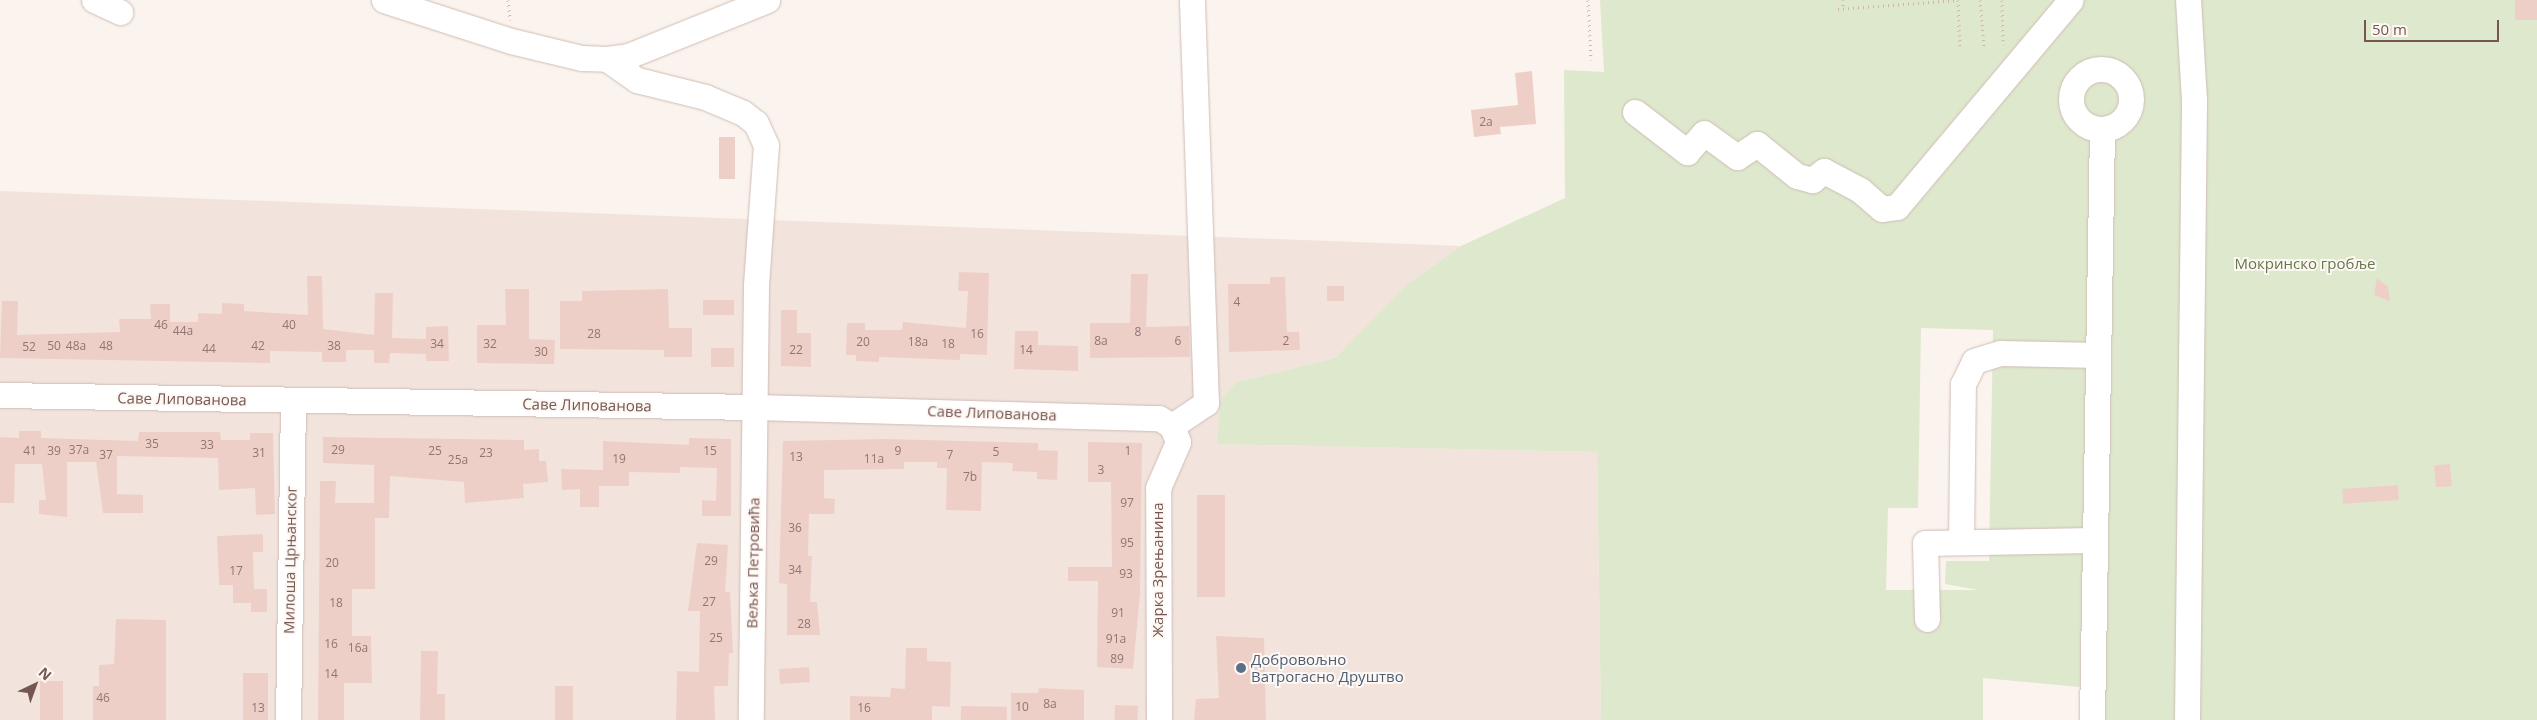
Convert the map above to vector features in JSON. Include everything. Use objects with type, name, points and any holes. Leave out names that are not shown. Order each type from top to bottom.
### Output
[{"type":"street","points":[[94,0],[120,12]]},
{"type":"street","points":[[384,0],[511,40],[582,58],[607,60],[628,56],[767,0]]},
{"type":"street","points":[[1172,426],[1206,403],[1192,0]]},
{"type":"street","points":[[1635,112],[1687,152],[1704,133],[1737,157],[1757,144],[1797,176],[1812,180],[1824,171],[1860,190],[1882,209],[1897,207],[2071,0]]},
{"type":"street","points":[[2187,720],[2194,100],[2188,0]]},
{"type":"street","name":"Вељка Петровића","points":[[607,60],[637,80],[705,98],[742,113],[764,138],[756,407],[751,720]]},
{"type":"street","points":[[2092,720],[2102,129]]},
{"type":"street","points":[[1961,542],[1963,384],[1974,361],[2001,353],[2098,355]]},
{"type":"street","name":"Саве Липованова","points":[[0,395],[756,407],[1159,418],[1172,426]]},
{"type":"street","name":"Милоша Црњанског","points":[[288,720],[293,401]]},
{"type":"street","name":"Жарка Зрењанина","points":[[1159,720],[1158,488],[1178,442],[1172,426]]},
{"type":"street","points":[[1927,619],[1926,543],[2094,540]]},
{"type":"path","points":[[1588,0],[1591,60]]},
{"type":"path","points":[[1842,0],[1843,9]]},
{"type":"path","points":[[1867,0],[1868,7]]},
{"type":"path","points":[[1888,0],[1889,5]]},
{"type":"path","points":[[1838,9],[1958,0],[1960,49]]},
{"type":"path","points":[[1980,0],[1984,46]]},
{"type":"path","points":[[2002,0],[2003,45]]},
{"type":"shaded area","points":[[0,191],[1461,246],[1406,285],[1335,358],[1237,382],[1217,444],[1597,452],[1601,720],[0,720]]},
{"type":"green space","name":"Мокринско гробље","points":[[1600,0],[2537,0],[2537,720],[2103,720],[2100,689],[1983,678],[1983,720],[1601,720],[1597,452],[1217,444],[1221,399],[1237,382],[1335,358],[1406,285],[1461,246],[1565,198],[1564,70],[1604,72]],"holes":[[[1921,328],[1993,330],[1989,561],[1946,561],[1945,584],[1979,590],[1886,590],[1888,508],[1918,508]]]},
{"type":"building","points":[[2515,0],[2537,0],[2537,20],[2515,20]]},
{"type":"building","points":[[1532,71],[1536,124],[1500,127],[1501,134],[1474,137],[1471,110],[1518,105],[1515,73]]},
{"type":"building","points":[[719,137],[735,137],[735,179],[719,179]]},
{"type":"building","points":[[959,272],[989,273],[987,355],[960,354],[960,360],[879,357],[879,362],[856,361],[856,355],[846,355],[847,323],[865,323],[865,330],[902,330],[903,322],[966,328],[968,291],[958,291]]},
{"type":"building","points":[[1131,274],[1148,274],[1146,327],[1189,326],[1190,357],[1090,358],[1090,323],[1130,323]]},
{"type":"building","points":[[307,276],[322,276],[323,329],[374,335],[375,293],[393,293],[392,338],[426,339],[426,327],[448,326],[449,361],[426,361],[426,354],[390,353],[389,363],[374,363],[374,350],[346,350],[346,362],[322,362],[322,352],[270,351],[270,363],[0,358],[2,301],[18,301],[17,335],[120,332],[119,319],[151,319],[150,304],[170,304],[170,322],[198,322],[198,313],[222,314],[222,303],[244,304],[244,311],[308,315]]},
{"type":"building","points":[[1270,277],[1285,277],[1287,332],[1299,332],[1300,350],[1229,352],[1228,284],[1270,284]]},
{"type":"building","points":[[2377,278],[2388,287],[2390,301],[2374,295]]},
{"type":"building","points":[[1327,286],[1344,286],[1344,301],[1327,301]]},
{"type":"building","points":[[505,289],[529,289],[529,339],[555,340],[554,364],[477,363],[477,325],[506,325]]},
{"type":"building","points":[[668,289],[669,328],[692,328],[692,357],[664,357],[664,350],[560,349],[560,301],[582,301],[582,291]]},
{"type":"building","points":[[703,300],[734,300],[734,315],[703,315]]},
{"type":"building","points":[[781,310],[797,310],[797,333],[811,333],[811,367],[781,366]]},
{"type":"building","points":[[1015,331],[1038,331],[1038,345],[1078,346],[1078,371],[1014,369]]},
{"type":"building","points":[[711,348],[734,348],[734,367],[711,367]]},
{"type":"building","points":[[19,431],[41,431],[41,438],[138,441],[139,432],[220,432],[221,440],[250,440],[250,433],[273,433],[275,514],[256,515],[255,488],[219,490],[218,458],[117,456],[117,494],[143,495],[143,513],[103,513],[96,462],[67,462],[67,517],[39,514],[39,500],[46,500],[42,464],[15,464],[14,503],[0,503],[0,437],[19,438]]},
{"type":"building","points":[[323,437],[524,440],[524,450],[539,449],[539,461],[546,461],[548,482],[523,484],[524,498],[465,503],[464,482],[390,476],[389,518],[375,518],[375,589],[352,589],[352,636],[371,636],[372,683],[344,683],[344,720],[318,720],[320,481],[336,481],[335,503],[374,503],[374,465],[323,463]]},
{"type":"building","points":[[689,438],[731,439],[731,516],[702,516],[702,500],[716,501],[717,468],[680,467],[680,473],[629,472],[629,486],[599,486],[599,507],[580,507],[580,489],[562,490],[561,469],[603,470],[603,441],[689,445]]},
{"type":"building","points":[[886,439],[1038,443],[1038,450],[1058,451],[1057,480],[1037,479],[1037,472],[1012,471],[1013,463],[982,462],[981,511],[946,510],[947,468],[937,468],[937,462],[904,462],[904,469],[824,470],[824,498],[835,499],[834,514],[809,514],[808,556],[812,556],[810,602],[817,602],[820,635],[787,635],[787,584],[779,583],[783,441]]},
{"type":"building","points":[[1088,442],[1142,443],[1140,594],[1133,669],[1097,667],[1098,581],[1068,581],[1068,567],[1112,567],[1111,482],[1088,482]]},
{"type":"building","points":[[2450,464],[2452,486],[2436,487],[2434,465]]},
{"type":"building","points":[[2398,485],[2399,500],[2343,504],[2342,489]]},
{"type":"building","points":[[1197,495],[1225,495],[1225,597],[1197,597]]},
{"type":"building","points":[[263,534],[263,552],[253,552],[254,589],[267,589],[267,612],[251,612],[251,603],[233,603],[233,585],[219,585],[217,536]]},
{"type":"building","points":[[697,543],[728,545],[725,592],[730,592],[733,653],[729,653],[728,686],[714,686],[715,720],[676,720],[677,671],[699,672],[700,611],[688,611]]},
{"type":"building","points":[[116,619],[166,620],[166,720],[93,720],[93,686],[99,686],[99,665],[114,664]]},
{"type":"building","name":"Добровољно Ватрогасно Друштво","points":[[1216,636],[1264,638],[1266,720],[1194,720],[1196,699],[1219,698]]},
{"type":"building","points":[[906,648],[927,648],[927,661],[951,662],[950,707],[932,706],[932,720],[850,720],[850,696],[890,697],[891,688],[905,689]]},
{"type":"building","points":[[421,651],[438,651],[437,694],[445,694],[445,720],[420,720]]},
{"type":"building","points":[[809,667],[810,682],[780,684],[779,669]]},
{"type":"building","points":[[243,673],[268,673],[268,720],[243,720]]},
{"type":"building","points":[[40,681],[63,681],[63,720],[40,720]]},
{"type":"building","points":[[555,686],[573,686],[573,720],[555,720]]},
{"type":"building","points":[[1039,688],[1084,690],[1084,720],[1011,720],[1011,693],[1038,693]]},
{"type":"building","points":[[1115,705],[1138,706],[1137,720],[1114,720]]},
{"type":"building","points":[[961,706],[1007,707],[1007,720],[961,720]]},
{"type":"place","name":"Добровољно Ватрогасно Друштво","points":[[1241,668]]}]
